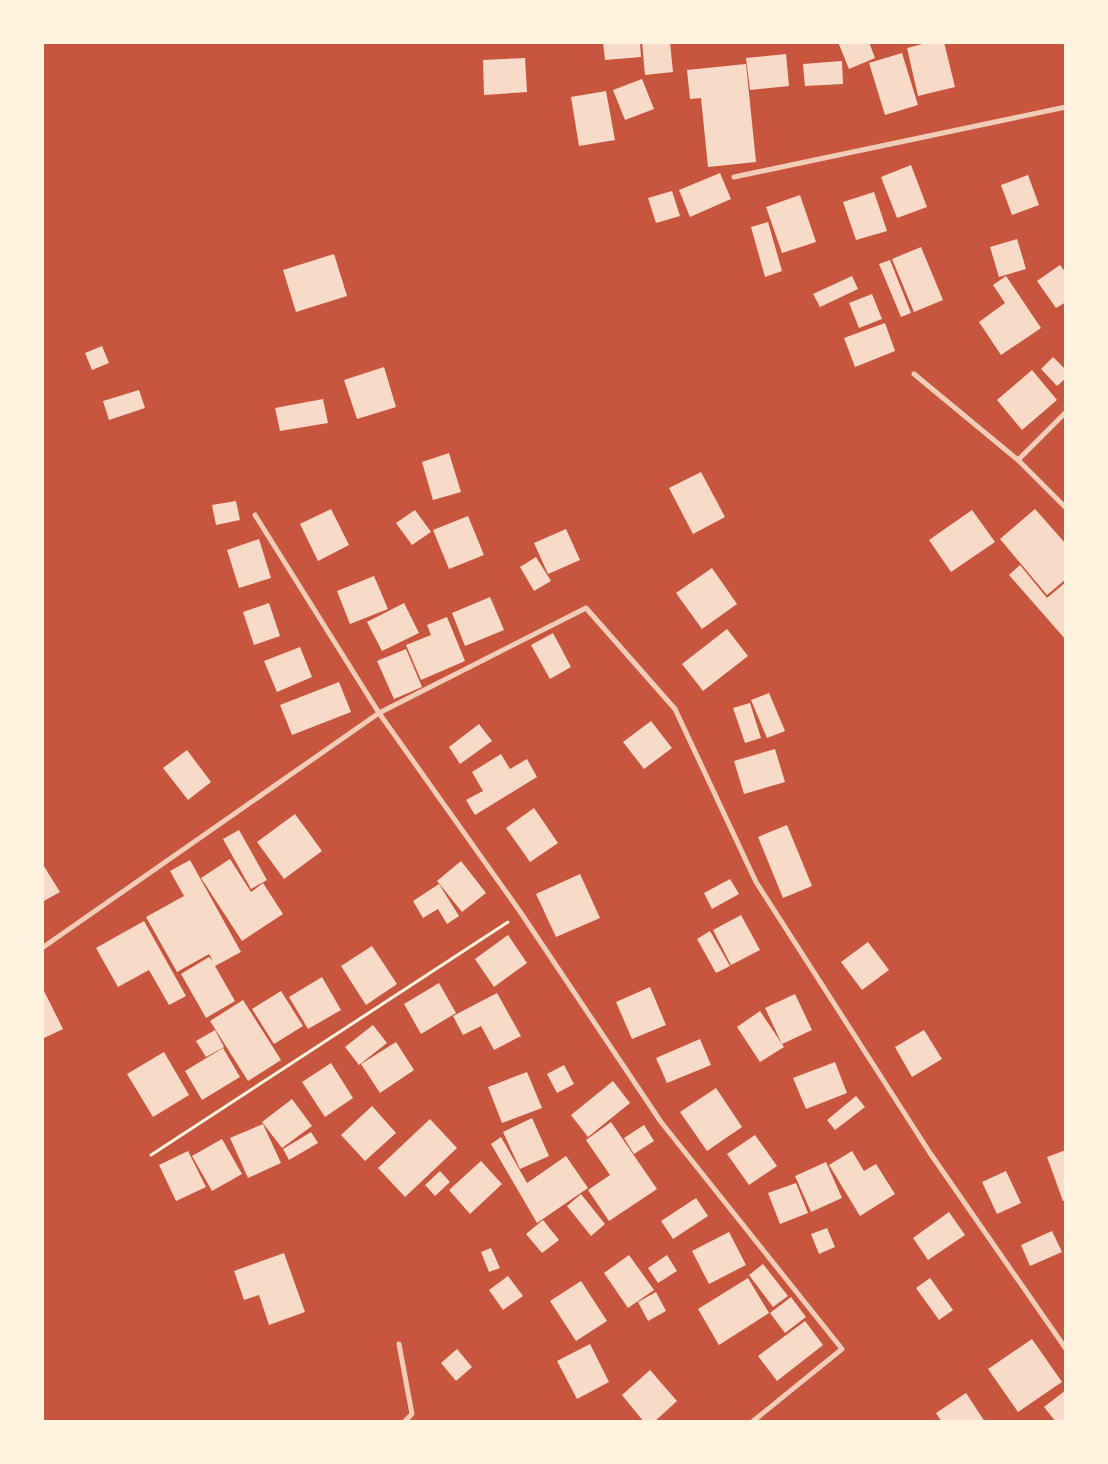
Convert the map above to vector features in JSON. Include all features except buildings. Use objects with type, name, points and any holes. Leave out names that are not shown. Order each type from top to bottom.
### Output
[{"type":"street","points":[[734,177],[1066,108]]},
{"type":"street","points":[[914,374],[1018,460],[1066,508]]},
{"type":"street","points":[[1018,460],[1066,412]]},
{"type":"street","points":[[255,515],[379,713],[521,913],[660,1122],[842,1349],[752,1422]]},
{"type":"street","points":[[42,948],[379,713],[586,608],[675,709],[756,882],[930,1153],[1066,1349]]},
{"type":"street","points":[[399,1344],[412,1414],[404,1422]]},
{"type":"path","points":[[151,1156],[521,913]]}]
